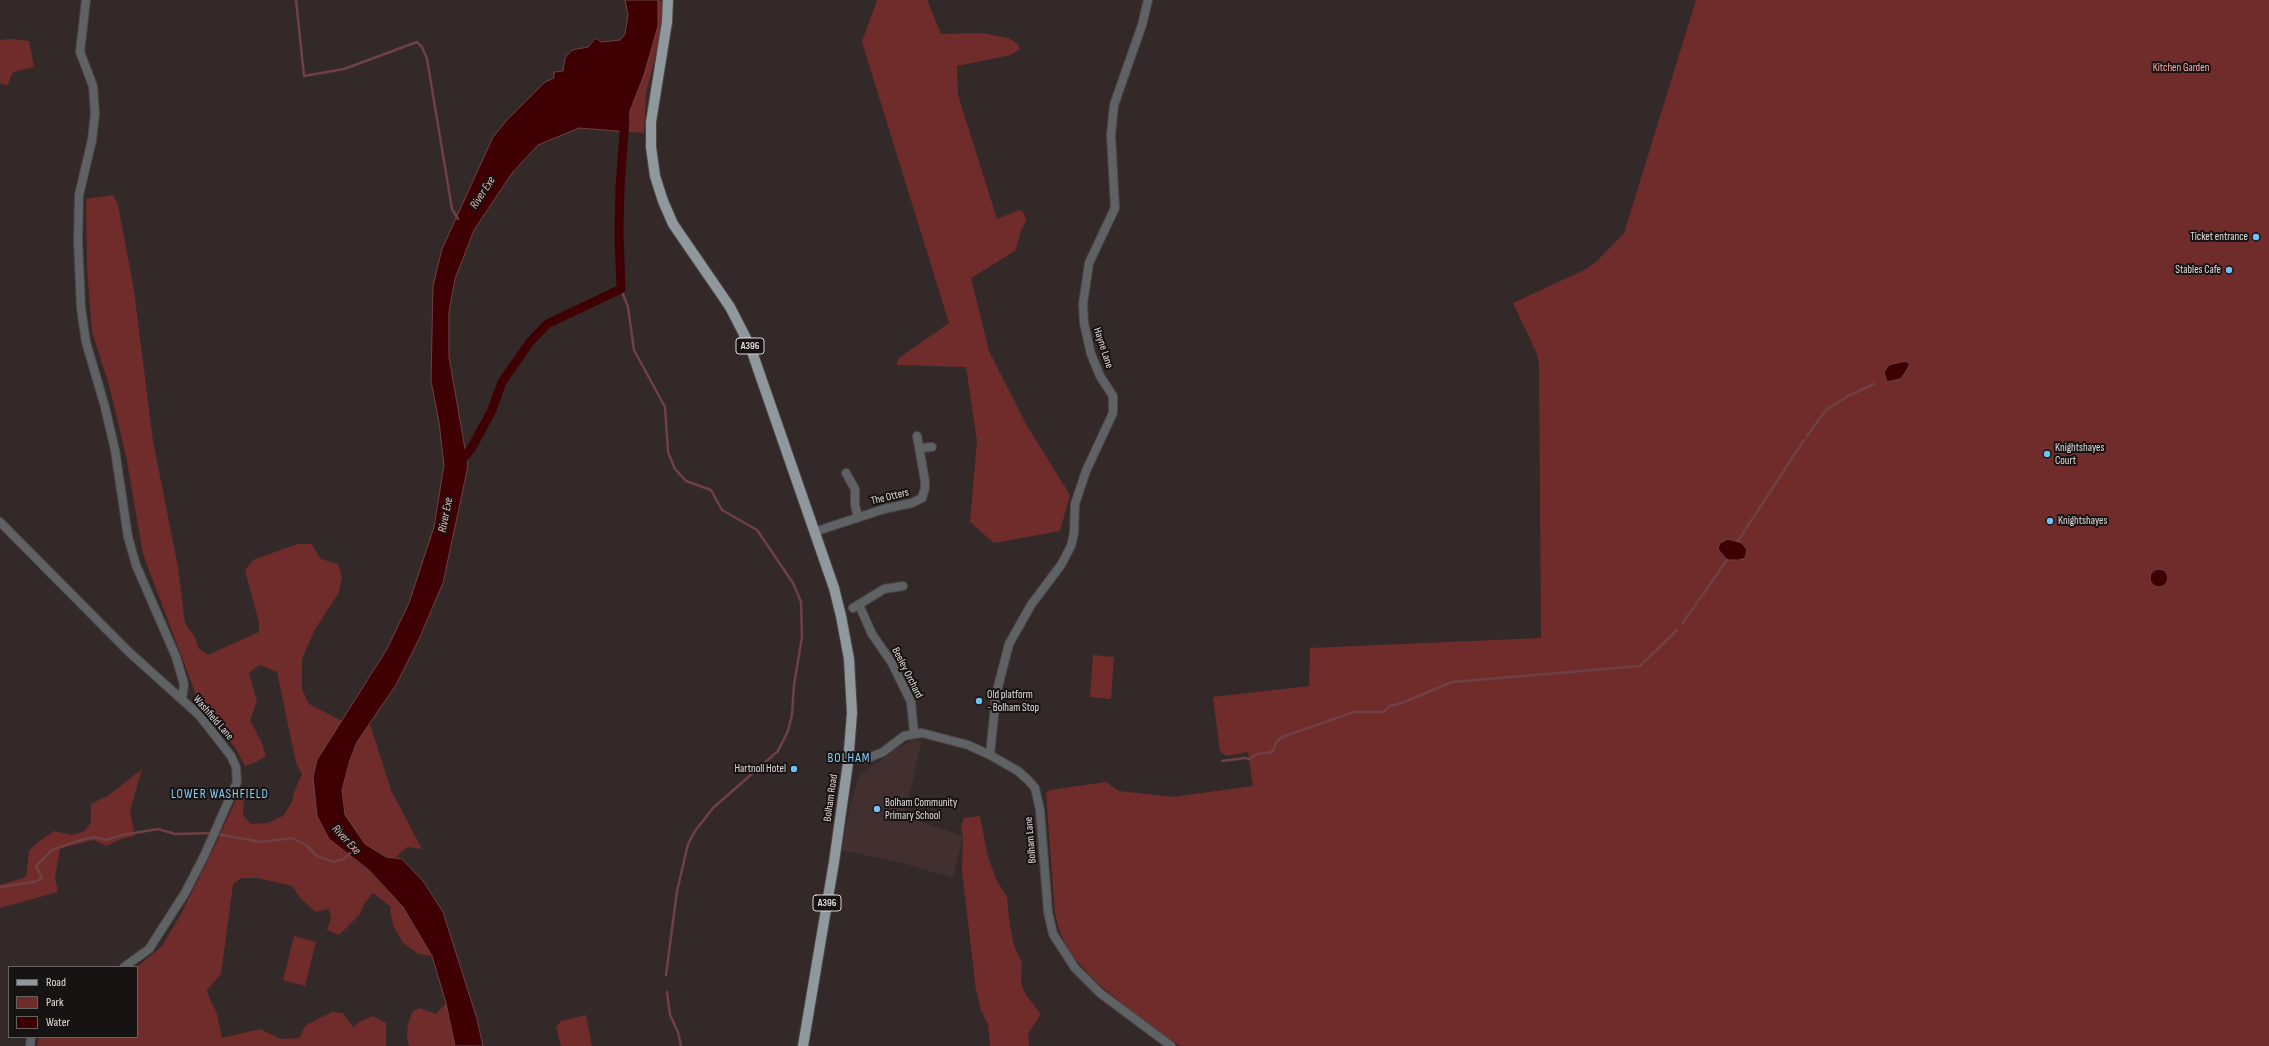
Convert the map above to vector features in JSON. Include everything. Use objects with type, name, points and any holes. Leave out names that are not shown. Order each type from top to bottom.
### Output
[{"type":"main road","name":"A396","points":[[668,0],[668,22],[651,122],[651,147],[656,176],[663,201],[674,224],[730,307],[750,346],[814,532]]},
{"type":"main road","name":"Bolham Road","points":[[803,1046],[834,862],[849,759],[852,713],[849,659],[841,616],[814,532]]},
{"type":"street","points":[[86,0],[80,52],[93,86],[94,114],[92,140],[79,201],[78,240],[81,308],[86,342],[105,407],[114,450],[128,537],[136,565],[176,658],[184,684],[182,699]]},
{"type":"street","name":"Hayne Lane","points":[[990,755],[996,695],[1009,644],[1031,605],[1061,565],[1071,546],[1074,533],[1075,504],[1086,471],[1113,413],[1113,396],[1100,376],[1091,354],[1084,323],[1083,304],[1089,263],[1115,208],[1111,135],[1114,105],[1142,25],[1148,0]]},
{"type":"street","name":"The Otters","points":[[814,532],[858,517],[912,503],[922,498],[926,488],[917,436]]},
{"type":"street","points":[[920,448],[932,447]]},
{"type":"street","points":[[846,473],[855,489],[855,504],[858,517]]},
{"type":"street","name":"Washfield Lane","points":[[0,522],[129,652],[182,699],[216,736],[231,756],[236,767],[237,782],[217,828],[184,893],[149,949],[125,966]]},
{"type":"street","name":"Beeley Orchard","points":[[903,586],[884,589],[856,607],[892,663],[911,702],[914,733]]},
{"type":"street","points":[[849,759],[872,757],[883,752],[897,740],[914,733]]},
{"type":"street","name":"Bolham Lane","points":[[914,733],[968,745],[990,755],[1018,771],[1035,788],[1040,810],[1048,912],[1053,934],[1074,968],[1100,993],[1171,1046]]},
{"type":"shaded area","name":"Bolham Community Primary School","points":[[913,740],[922,741],[904,816],[963,836],[953,878],[902,863],[841,850],[851,802],[859,777],[867,769],[896,749]]},
{"type":"green space","points":[[658,0],[663,2],[661,33],[646,93],[644,133],[629,132],[630,111],[658,26]]},
{"type":"green space","points":[[877,0],[927,0],[941,34],[982,33],[1008,38],[1017,43],[1020,49],[1011,55],[957,66],[958,95],[997,219],[1019,210],[1024,213],[1026,221],[1022,228],[1015,251],[971,278],[989,351],[1026,424],[1070,495],[1060,531],[994,543],[970,522],[977,441],[966,367],[896,365],[899,358],[949,323],[862,42]]},
{"type":"green space","name":"Knightshayes Court","points":[[1696,0],[2269,0],[2269,1046],[1180,1046],[1146,1023],[1095,981],[1072,955],[1060,933],[1055,913],[1046,793],[1050,790],[1106,782],[1119,791],[1172,797],[1253,786],[1248,752],[1227,756],[1220,752],[1213,697],[1309,686],[1310,648],[1541,638],[1539,363],[1537,354],[1513,303],[1584,270],[1596,262],[1624,233]]},
{"type":"green space","points":[[11,39],[29,41],[34,67],[13,72],[7,86],[0,83],[0,40]]},
{"type":"green space","points":[[113,195],[118,204],[134,291],[153,441],[178,567],[185,623],[194,636],[199,649],[208,655],[259,632],[259,623],[245,570],[253,560],[297,544],[311,544],[321,559],[338,564],[342,577],[339,592],[314,631],[302,659],[302,689],[309,704],[342,721],[317,760],[313,777],[317,816],[403,907],[432,956],[419,954],[403,943],[393,925],[390,910],[391,907],[373,893],[364,904],[360,914],[339,935],[327,930],[331,918],[329,909],[316,912],[301,899],[292,886],[258,878],[242,878],[233,884],[221,974],[207,990],[217,1014],[222,1038],[260,1029],[281,1039],[299,1038],[306,1025],[332,1012],[343,1013],[353,1027],[359,1022],[373,1016],[386,1023],[386,1046],[37,1046],[39,1038],[138,1038],[138,966],[162,946],[181,914],[239,793],[244,793],[243,815],[251,824],[267,823],[283,816],[292,802],[294,792],[302,774],[296,763],[277,672],[260,665],[249,673],[257,701],[250,720],[262,743],[266,756],[256,762],[245,766],[236,749],[199,703],[143,554],[126,456],[109,385],[92,332],[87,267],[86,199]]},
{"type":"green space","points":[[1093,655],[1114,657],[1111,699],[1090,697]]},
{"type":"green space","points":[[370,724],[391,790],[422,849],[407,847],[395,858],[386,857],[365,844],[345,815],[342,790],[350,760],[357,742]]},
{"type":"green space","points":[[142,769],[130,811],[135,836],[124,838],[106,846],[94,840],[60,848],[55,878],[58,892],[0,908],[0,885],[26,877],[29,851],[37,843],[54,831],[72,835],[85,831],[91,822],[91,804],[109,795]]},
{"type":"green space","points":[[980,816],[988,857],[997,881],[1007,897],[1010,926],[1014,945],[1022,963],[1021,983],[1026,995],[1041,1014],[1028,1034],[1029,1046],[990,1046],[988,1025],[981,1010],[976,990],[962,871],[963,836],[961,827],[964,818]]},
{"type":"green space","points":[[294,936],[316,942],[305,986],[283,980]]},
{"type":"green space","points":[[446,1003],[455,1046],[409,1046],[407,1038],[408,1024],[413,1011],[419,1008],[436,1014]]},
{"type":"green space","points":[[586,1015],[592,1046],[561,1046],[556,1027],[561,1021]]},
{"type":"water","name":"River Exe","points":[[625,0],[658,0],[658,26],[644,75],[630,111],[629,132],[579,128],[538,145],[512,173],[474,230],[455,279],[449,312],[449,357],[468,466],[443,583],[419,639],[396,685],[357,742],[350,760],[342,790],[345,815],[365,844],[386,857],[402,859],[423,881],[443,912],[477,1019],[483,1046],[455,1046],[446,1003],[432,956],[403,907],[370,871],[329,839],[317,816],[313,777],[317,760],[387,649],[409,603],[434,527],[444,465],[439,422],[431,381],[433,286],[442,249],[493,137],[507,120],[545,82],[554,78],[554,72],[563,71],[565,58],[572,50],[588,47],[596,38],[601,42],[620,40],[625,34],[628,15]]},
{"type":"water","points":[[1905,361],[1910,364],[1900,379],[1887,382],[1884,372],[1889,365]]},
{"type":"water","points":[[1728,539],[1742,543],[1747,550],[1745,558],[1739,560],[1727,560],[1718,549],[1720,543]]},
{"type":"water","points":[[2159,569],[2165,572],[2168,578],[2165,584],[2159,587],[2153,584],[2150,578],[2153,572]]},
{"type":"waterway","points":[[296,0],[304,76],[344,69],[417,42],[422,47],[427,59],[452,209],[458,219]]},
{"type":"waterway","points":[[458,464],[471,449],[492,410],[502,382],[530,342],[547,324],[621,289],[619,234],[620,187],[625,120]]},
{"type":"waterway","points":[[621,289],[628,307],[634,350],[665,407],[668,452],[675,469],[686,481],[711,490],[722,510],[757,530],[793,583],[801,602],[802,637],[794,685],[792,715],[788,731],[778,751],[713,808],[695,831],[688,844],[677,891],[666,975]]},
{"type":"waterway","points":[[1807,436],[1826,410],[1848,396],[1874,384]]},
{"type":"waterway","points":[[1738,541],[1804,440]]},
{"type":"waterway","points":[[1682,624],[1727,560]]},
{"type":"waterway","points":[[1222,761],[1245,758],[1249,759],[1257,754],[1272,752],[1277,741],[1282,737],[1354,712],[1384,712],[1389,706],[1402,703],[1452,682],[1640,666],[1677,630]]},
{"type":"waterway","points":[[0,887],[34,882],[42,878],[36,866],[52,850],[81,840],[94,837],[106,840],[122,835],[158,829],[175,834],[212,833]]},
{"type":"waterway","name":"River Exe","points":[[217,834],[261,842],[292,838],[306,845],[317,856],[334,862],[344,859],[350,853]]},
{"type":"waterway","points":[[667,992],[670,1015],[678,1032],[681,1046]]},
{"type":"place","name":"Ticket entrance","points":[[2256,237]]},
{"type":"place","name":"Stables Cafe","points":[[2229,270]]},
{"type":"place","name":"Knightshayes Court","points":[[2047,454]]},
{"type":"place","name":"Knightshayes","points":[[2050,521]]},
{"type":"place","name":"Old platform - Bolham Stop","points":[[979,701]]},
{"type":"place","name":"Hartnoll Hotel","points":[[794,769]]},
{"type":"place","name":"Bolham Community Primary School","points":[[877,809]]},
{"type":"district","name":"BOLHAM","points":[[849,759]]},
{"type":"district","name":"LOWER WASHFIELD","points":[[220,795]]},
{"type":"park label","name":"Kitchen Garden","points":[[2181,68]]}]
